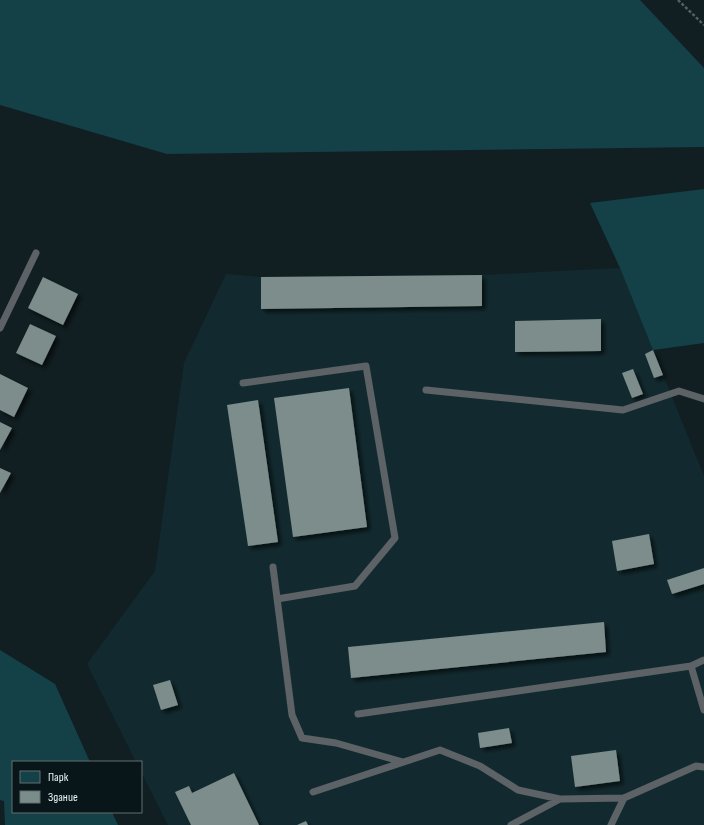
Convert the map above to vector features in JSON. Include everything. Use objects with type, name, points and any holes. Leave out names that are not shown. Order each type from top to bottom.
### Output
[{"type":"lane","points":[[0,328],[36,253]]},
{"type":"lane","points":[[243,383],[366,366],[395,538],[355,586],[277,599]]},
{"type":"lane","points":[[426,390],[623,410],[679,391],[704,400]]},
{"type":"lane","points":[[273,567],[292,715],[302,738],[336,743],[403,762]]},
{"type":"lane","points":[[358,714],[691,666],[704,660]]},
{"type":"lane","points":[[691,666],[704,710]]},
{"type":"lane","points":[[313,792],[440,750],[480,766],[518,790],[560,799],[624,798],[696,766],[704,767]]},
{"type":"lane","points":[[611,825],[624,798]]},
{"type":"lane","points":[[511,825],[560,799]]},
{"type":"path","points":[[678,0],[704,25]]},
{"type":"shaded area","points":[[620,268],[704,476],[704,825],[168,825],[142,774],[142,761],[136,761],[87,664],[155,571],[184,363],[226,274],[261,277],[482,275]]},
{"type":"green space","points":[[0,0],[640,0],[704,68],[704,147],[167,154],[0,105]]},
{"type":"green space","points":[[704,189],[704,343],[653,350],[620,268],[590,203]]},
{"type":"green space","points":[[0,650],[55,684],[90,761],[12,761],[12,813],[112,813],[118,825],[5,825],[4,801],[0,800]]},
{"type":"building","points":[[482,275],[482,306],[261,309],[261,277]]},
{"type":"building","points":[[43,277],[78,294],[63,325],[28,308]]},
{"type":"building","points":[[601,319],[601,351],[515,352],[515,321]]},
{"type":"building","points":[[30,324],[56,336],[42,365],[16,353]]},
{"type":"building","points":[[653,350],[663,375],[654,378],[645,354]]},
{"type":"building","points":[[633,369],[643,394],[632,398],[622,373]]},
{"type":"building","points":[[0,374],[28,388],[14,417],[0,410]]},
{"type":"building","points":[[349,388],[367,527],[293,537],[274,398]]},
{"type":"building","points":[[258,400],[278,542],[248,546],[227,405]]},
{"type":"building","points":[[0,422],[12,428],[0,450]]},
{"type":"building","points":[[0,468],[11,473],[0,493]]},
{"type":"building","points":[[649,534],[654,564],[617,571],[612,541]]},
{"type":"building","points":[[704,568],[704,584],[672,594],[667,580]]},
{"type":"building","points":[[604,622],[606,652],[351,678],[348,647]]},
{"type":"building","points":[[170,680],[178,705],[161,710],[153,685]]},
{"type":"building","points":[[509,728],[512,743],[480,748],[478,733]]},
{"type":"building","points":[[616,750],[620,781],[575,787],[571,756]]},
{"type":"building","points":[[234,773],[259,825],[191,825],[175,792],[189,786],[192,793]]},
{"type":"building","points":[[306,821],[308,825],[297,825]]}]
